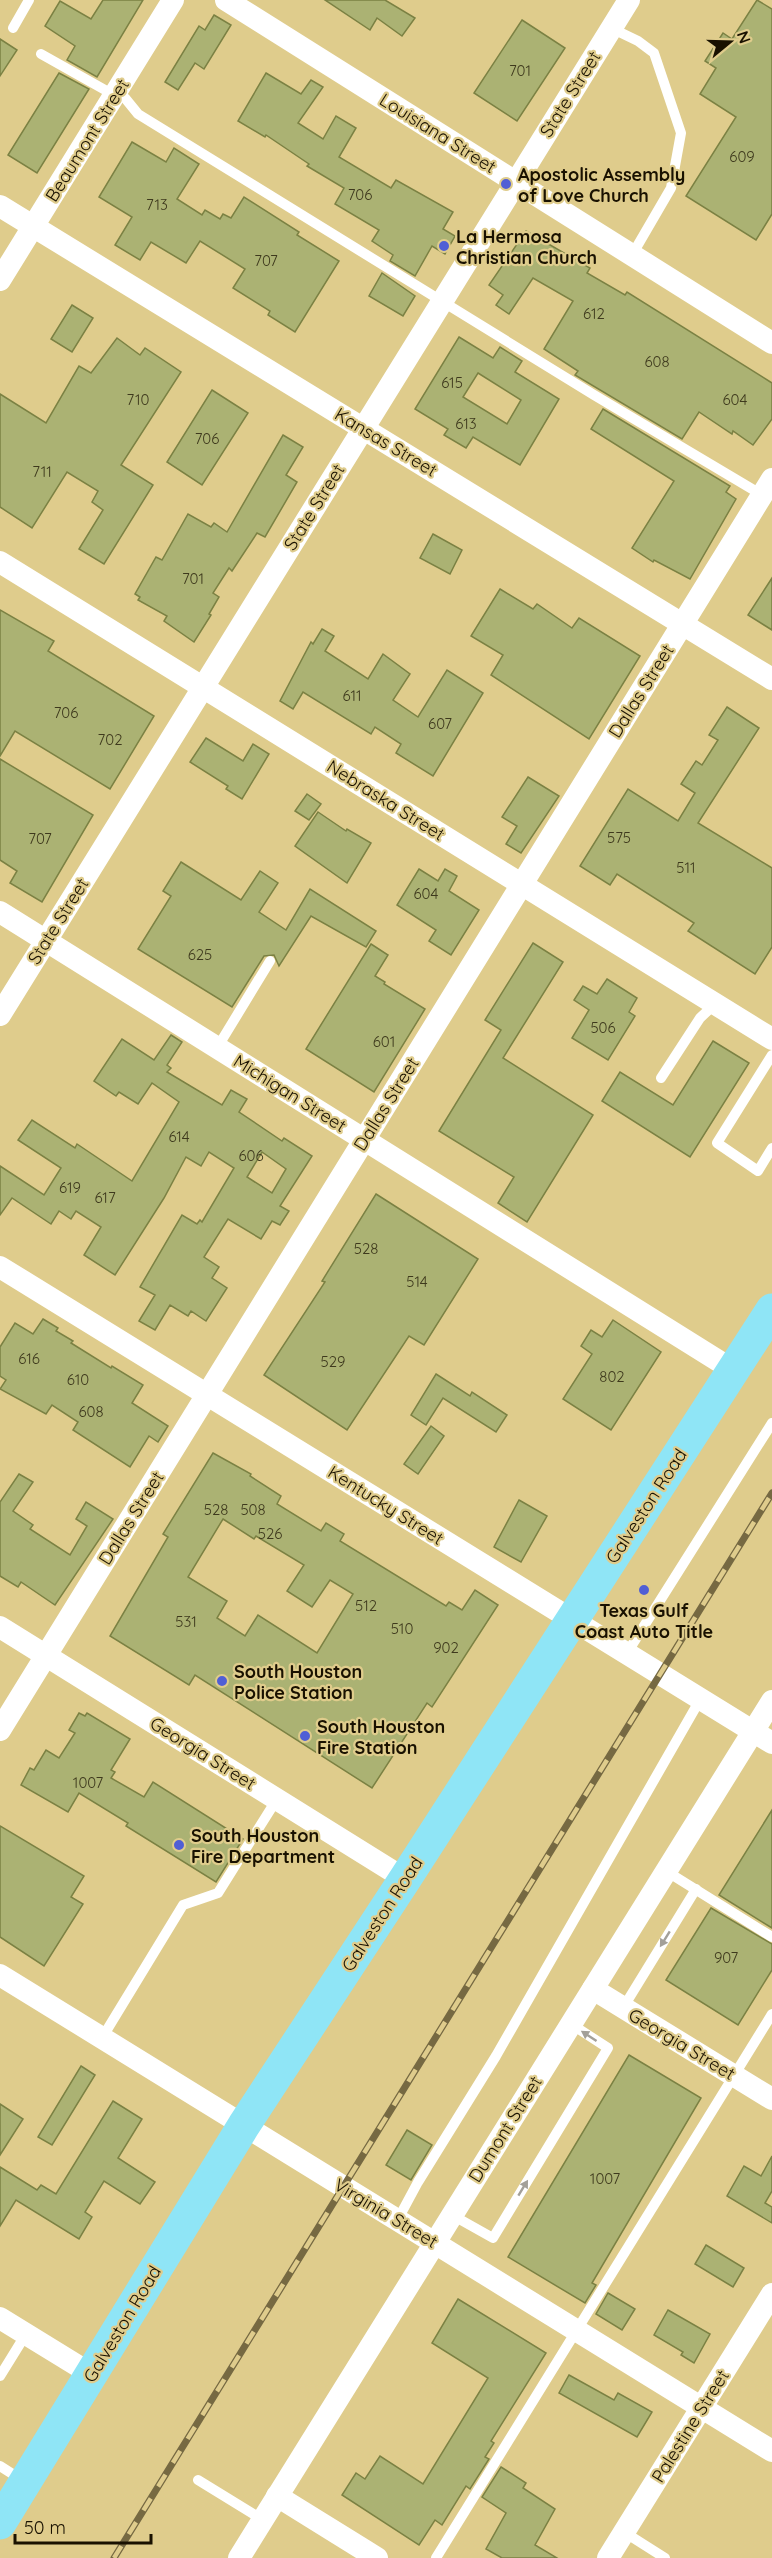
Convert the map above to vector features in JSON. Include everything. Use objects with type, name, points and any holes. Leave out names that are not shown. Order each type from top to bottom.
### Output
[{"type":"main road","name":"Galveston Road","points":[[3,2513],[12,2474],[91,2374],[244,2125],[772,1310]]},
{"type":"street","name":"Beaumont Street","points":[[0,280],[173,0]]},
{"type":"street","name":"Louisiana Street","points":[[226,0],[772,343]]},
{"type":"street","name":"State Street","points":[[0,1015],[629,0]]},
{"type":"street","name":"Kansas Street","points":[[0,206],[772,679]]},
{"type":"street","name":"Dallas Street","points":[[0,1730],[767,487]]},
{"type":"street","name":"Nebraska Street","points":[[0,562],[772,1039]]},
{"type":"street","name":"Michigan Street","points":[[0,912],[734,1370]]},
{"type":"street","name":"Kentucky Street","points":[[0,1267],[763,1737]]},
{"type":"street","name":"Georgia Street","points":[[0,1627],[405,1879]]},
{"type":"street","name":"Dumont Street","points":[[239,2558],[666,1871],[763,1737],[772,1701]]},
{"type":"street","name":"Virginia Street","points":[[0,1975],[772,2451]]},
{"type":"street","name":"Georgia Street","points":[[593,1989],[772,2099]]},
{"type":"street","name":"Palestine Street","points":[[608,2558],[772,2294]]},
{"type":"street","points":[[0,2318],[91,2374]]},
{"type":"street","points":[[277,2496],[377,2558]]},
{"type":"lane","points":[[13,28],[29,0]]},
{"type":"lane","points":[[611,28],[639,41],[654,53],[681,133],[671,188],[632,255]]},
{"type":"lane","points":[[40,54],[114,95],[126,98],[138,114],[443,301],[767,487]]},
{"type":"lane","points":[[217,1048],[270,961]]},
{"type":"lane","points":[[661,1078],[700,1018],[715,1004]]},
{"type":"lane","points":[[772,1055],[717,1143],[758,1171],[772,1148]]},
{"type":"lane","points":[[627,1653],[772,1423]]},
{"type":"lane","points":[[398,2221],[418,2182],[496,2056],[701,1698]]},
{"type":"lane","points":[[102,2037],[183,1905],[218,1893],[277,1799]]},
{"type":"lane","points":[[666,1871],[772,1937]]},
{"type":"lane","points":[[623,2008],[696,1889]]},
{"type":"lane","points":[[436,2558],[772,2014]]},
{"type":"lane","points":[[452,2215],[493,2238],[608,2048],[571,2024]]},
{"type":"lane","points":[[0,2376],[26,2334]]},
{"type":"lane","points":[[198,2480],[263,2520]]},
{"type":"lane","points":[[624,2532],[665,2558]]},
{"type":"building","points":[[103,0],[143,0],[97,77],[67,60],[75,46],[45,26],[60,1],[91,19]]},
{"type":"building","points":[[325,0],[385,0],[415,18],[402,36],[377,18],[370,30]]},
{"type":"building","points":[[757,0],[772,9],[772,214],[756,240],[686,196],[736,117],[700,94],[716,68],[705,61],[723,33],[732,39]]},
{"type":"building","points":[[214,15],[231,25],[204,69],[195,63],[178,90],[165,82],[199,26],[205,30]]},
{"type":"building","points":[[522,20],[565,48],[517,121],[474,93]]},
{"type":"building","points":[[0,39],[17,50],[0,76]]},
{"type":"building","points":[[59,73],[89,89],[37,173],[8,155]]},
{"type":"building","points":[[266,73],[301,94],[311,80],[323,87],[298,123],[323,139],[336,116],[356,128],[339,157],[391,188],[396,180],[453,212],[443,229],[455,236],[445,254],[432,246],[415,276],[390,261],[393,255],[372,241],[379,230],[335,204],[344,188],[307,166],[309,164],[266,135],[265,137],[238,121]]},
{"type":"building","points":[[132,142],[166,162],[174,148],[199,164],[177,199],[202,215],[205,210],[220,219],[223,214],[231,218],[244,197],[299,232],[297,235],[339,261],[295,332],[268,315],[270,311],[233,288],[245,269],[200,241],[186,263],[151,242],[140,260],[115,245],[132,217],[99,197]]},
{"type":"building","points":[[526,231],[590,268],[587,273],[625,295],[627,292],[772,383],[772,419],[753,445],[699,412],[682,439],[575,375],[578,371],[544,349],[573,301],[533,278],[509,314],[496,305],[503,295],[489,285]]},
{"type":"building","points":[[382,273],[415,296],[403,316],[369,296]]},
{"type":"building","points":[[72,305],[93,318],[72,352],[51,339]]},
{"type":"building","points":[[459,337],[493,358],[500,347],[522,361],[515,372],[559,399],[520,465],[473,437],[466,448],[444,435],[448,429],[415,409]],"holes":[[[478,373],[521,400],[507,424],[463,397]]]},
{"type":"building","points":[[117,338],[140,355],[145,348],[181,372],[121,465],[153,485],[104,564],[79,549],[103,510],[92,502],[98,491],[67,472],[32,528],[0,507],[0,394],[46,423],[79,366],[91,373]]},
{"type":"building","points":[[212,390],[248,413],[202,485],[167,462]]},
{"type":"building","points":[[603,409],[730,486],[726,492],[736,499],[690,579],[654,560],[653,562],[632,548],[674,481],[591,429]]},
{"type":"building","points":[[283,435],[303,447],[286,475],[297,482],[265,537],[257,533],[232,571],[229,568],[213,593],[219,597],[209,614],[211,615],[194,642],[164,621],[167,616],[138,600],[140,597],[135,594],[156,557],[162,560],[188,514],[211,527],[214,523],[227,532]]},
{"type":"building","points":[[433,534],[462,550],[450,574],[420,558]]},
{"type":"building","points":[[772,578],[772,630],[748,615]]},
{"type":"building","points":[[500,589],[533,609],[537,604],[572,628],[579,618],[640,656],[589,739],[491,675],[503,655],[471,636]]},
{"type":"building","points":[[0,610],[54,641],[48,651],[154,716],[110,789],[15,731],[0,756]]},
{"type":"building","points":[[322,629],[334,636],[325,651],[368,679],[383,654],[410,674],[393,700],[418,717],[447,670],[483,693],[433,776],[396,753],[401,744],[375,727],[371,734],[303,692],[293,709],[280,701],[311,642],[313,644]]},
{"type":"building","points":[[727,707],[759,728],[698,823],[772,868],[772,947],[755,974],[688,931],[694,923],[617,874],[610,885],[580,866],[628,789],[678,821],[695,793],[681,784],[696,761],[702,765],[718,740],[709,735]]},
{"type":"building","points":[[206,738],[243,761],[253,744],[269,754],[242,799],[226,789],[228,786],[190,762]]},
{"type":"building","points":[[0,759],[93,815],[42,902],[10,883],[17,871],[0,860]]},
{"type":"building","points":[[528,777],[559,796],[521,853],[506,844],[517,826],[502,817]]},
{"type":"building","points":[[307,794],[321,804],[309,820],[295,811]]},
{"type":"building","points":[[318,812],[346,831],[347,829],[371,843],[347,883],[295,846]]},
{"type":"building","points":[[181,862],[241,900],[260,871],[278,883],[259,912],[286,930],[310,889],[376,931],[366,947],[311,916],[279,966],[274,955],[264,956],[232,1007],[138,949],[171,896],[163,891]]},
{"type":"building","points":[[419,869],[438,881],[445,869],[457,876],[449,891],[479,910],[451,955],[429,941],[436,930],[397,905]]},
{"type":"building","points":[[533,943],[563,962],[503,1058],[593,1115],[527,1222],[498,1203],[514,1177],[439,1131],[501,1030],[485,1020]]},
{"type":"building","points":[[371,944],[388,955],[375,976],[425,1009],[374,1092],[306,1049]]},
{"type":"building","points":[[607,979],[637,998],[629,1012],[635,1016],[608,1060],[572,1038],[589,1010],[574,1000],[583,986],[597,994]]},
{"type":"building","points":[[171,1035],[182,1042],[167,1065],[171,1068],[167,1072],[222,1105],[231,1090],[247,1099],[239,1112],[282,1141],[284,1138],[312,1156],[280,1206],[289,1211],[280,1225],[272,1221],[261,1239],[228,1219],[204,1257],[219,1267],[212,1278],[227,1288],[206,1321],[191,1311],[188,1316],[170,1305],[155,1330],[139,1321],[155,1295],[140,1287],[182,1215],[197,1224],[200,1220],[202,1222],[234,1168],[209,1152],[201,1166],[186,1157],[164,1198],[115,1275],[84,1255],[101,1227],[76,1211],[71,1219],[59,1211],[51,1224],[12,1198],[0,1215],[0,1166],[44,1195],[61,1168],[18,1140],[32,1120],[75,1148],[77,1144],[132,1181],[179,1102],[152,1083],[138,1104],[119,1092],[116,1096],[94,1081],[122,1039],[154,1060]],"holes":[[[262,1152],[286,1169],[272,1193],[247,1177]]]},
{"type":"building","points":[[713,1041],[749,1063],[690,1157],[602,1101],[620,1072],[673,1105]]},
{"type":"building","points":[[376,1194],[478,1259],[424,1345],[409,1336],[347,1430],[264,1375],[325,1282],[322,1281]]},
{"type":"building","points":[[43,1319],[58,1328],[56,1331],[73,1341],[71,1343],[143,1385],[132,1403],[168,1426],[158,1442],[149,1436],[130,1467],[73,1430],[78,1422],[52,1405],[46,1414],[0,1389],[6,1380],[0,1376],[0,1347],[15,1323],[33,1334]]},
{"type":"building","points":[[613,1320],[661,1352],[611,1430],[563,1399],[592,1354],[581,1346],[591,1330],[602,1337]]},
{"type":"building","points":[[436,1374],[470,1396],[472,1392],[507,1415],[496,1432],[443,1398],[426,1425],[411,1415]]},
{"type":"building","points":[[431,1426],[444,1436],[418,1474],[404,1464]]},
{"type":"building","points":[[213,1453],[251,1474],[250,1476],[281,1496],[277,1504],[321,1531],[326,1523],[344,1534],[340,1541],[446,1606],[449,1602],[462,1610],[475,1590],[498,1605],[432,1707],[427,1703],[372,1788],[195,1675],[189,1685],[110,1636],[168,1537],[163,1534]],"holes":[[[223,1519],[254,1539],[256,1536],[304,1565],[287,1591],[312,1607],[330,1580],[353,1594],[317,1653],[258,1615],[245,1636],[217,1618],[227,1601],[188,1577]]]},
{"type":"building","points":[[19,1474],[33,1482],[13,1511],[33,1525],[30,1529],[70,1555],[87,1526],[76,1519],[86,1502],[113,1519],[55,1605],[21,1582],[18,1587],[0,1576],[0,1502]]},
{"type":"building","points":[[519,1500],[547,1516],[521,1562],[494,1547]]},
{"type":"building","points":[[79,1713],[85,1716],[87,1713],[130,1739],[111,1770],[115,1772],[111,1778],[144,1797],[153,1782],[243,1839],[216,1882],[126,1826],[128,1823],[79,1793],[68,1812],[21,1785],[30,1768],[34,1770],[46,1750],[59,1758],[75,1733],[69,1730]]},
{"type":"building","points":[[772,1810],[772,1928],[719,1895]]},
{"type":"building","points":[[0,1826],[84,1876],[71,1897],[83,1904],[44,1966],[0,1937]]},
{"type":"building","points":[[711,1908],[772,1944],[772,1970],[738,2025],[666,1980]]},
{"type":"building","points":[[629,2055],[701,2098],[592,2283],[596,2285],[585,2303],[508,2257]]},
{"type":"building","points":[[81,2066],[95,2075],[52,2145],[38,2137]]},
{"type":"building","points":[[113,2101],[142,2119],[118,2158],[155,2182],[140,2204],[104,2181],[85,2212],[92,2217],[79,2239],[16,2200],[0,2226],[0,2167],[37,2190],[41,2185],[56,2194]]},
{"type":"building","points":[[0,2104],[23,2119],[0,2155]]},
{"type":"building","points":[[407,2130],[432,2145],[411,2180],[386,2165]]},
{"type":"building","points":[[772,2156],[772,2191],[765,2203],[772,2207],[772,2223],[727,2196],[744,2166],[761,2176]]},
{"type":"building","points":[[706,2245],[744,2268],[733,2287],[695,2264]]},
{"type":"building","points":[[608,2293],[635,2309],[622,2330],[596,2314]]},
{"type":"building","points":[[458,2299],[546,2353],[491,2441],[494,2443],[485,2457],[489,2459],[470,2489],[466,2486],[442,2525],[435,2520],[419,2545],[342,2495],[356,2473],[365,2479],[380,2456],[423,2484],[488,2378],[432,2343]]},
{"type":"building","points":[[668,2310],[710,2334],[694,2363],[681,2355],[683,2352],[654,2335]]},
{"type":"building","points":[[569,2375],[614,2400],[618,2393],[652,2412],[637,2437],[559,2393]]},
{"type":"building","points":[[501,2467],[526,2483],[523,2488],[555,2509],[535,2545],[557,2558],[502,2558],[486,2549],[506,2513],[482,2497]]},
{"type":"railway","points":[[114,2558],[772,1493]]},
{"type":"place","name":"Apostolic Assembly of Love Church","points":[[506,184]]},
{"type":"place","name":"La Hermosa Christian Church","points":[[444,246]]},
{"type":"place","name":"Texas Gulf Coast Auto Title","points":[[644,1590]]},
{"type":"place","name":"South Houston Police Station","points":[[222,1681]]},
{"type":"place","name":"South Houston Fire Station","points":[[305,1736]]},
{"type":"place","name":"South Houston Fire Department","points":[[179,1845]]}]
